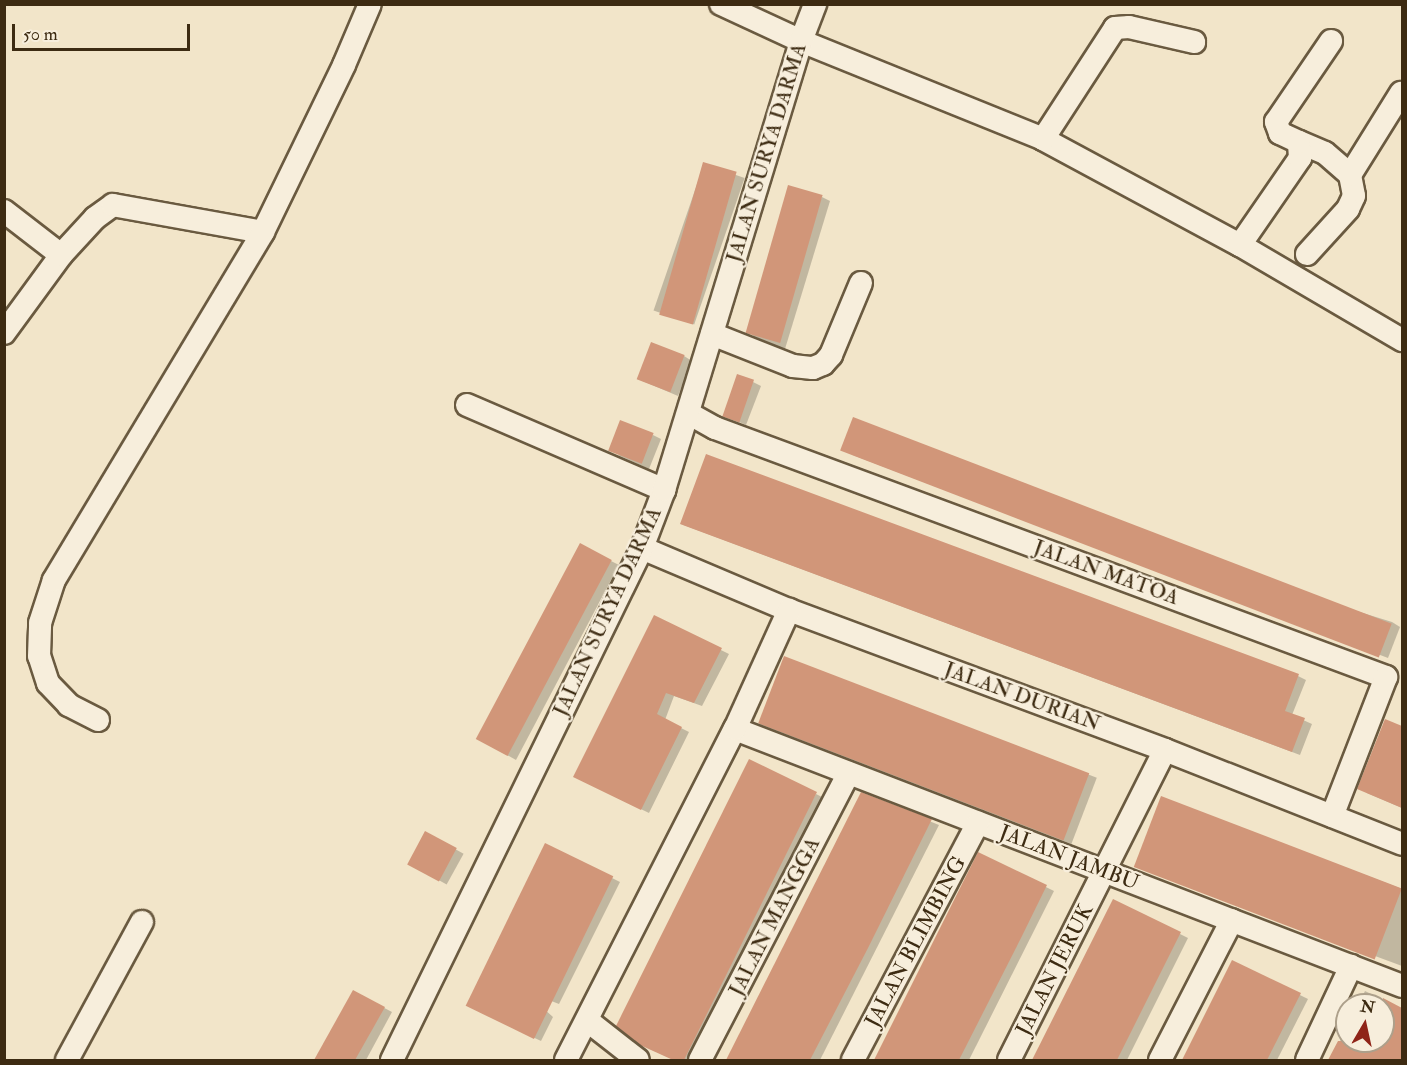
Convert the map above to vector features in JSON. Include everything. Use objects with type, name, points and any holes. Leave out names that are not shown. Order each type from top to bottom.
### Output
[{"type":"street","points":[[98,720],[69,705],[48,682],[39,656],[40,623],[54,580],[263,232],[344,65],[370,4]]},
{"type":"street","points":[[721,4],[801,41],[1043,139],[1240,245],[1402,340]]},
{"type":"street","name":"JALAN SURYA DARMA","points":[[392,1060],[642,548],[664,490],[801,41],[815,4]]},
{"type":"street","points":[[1043,139],[1115,28],[1129,27],[1194,42]]},
{"type":"street","points":[[1307,254],[1348,209],[1354,196],[1350,175],[1325,153],[1280,133],[1276,122],[1331,41]]},
{"type":"street","points":[[1350,175],[1401,93]]},
{"type":"street","points":[[1240,245],[1300,158],[1299,142]]},
{"type":"street","points":[[4,333],[61,255],[94,218],[114,205],[263,232]]},
{"type":"street","points":[[4,211],[61,255]]},
{"type":"street","points":[[712,334],[793,366],[813,368],[823,364],[831,355],[861,283]]},
{"type":"street","points":[[467,405],[664,490]]},
{"type":"street","name":"JALAN MATOA","points":[[688,413],[715,428],[1386,677],[1332,816]]},
{"type":"street","name":"JALAN DURIAN","points":[[642,548],[789,610],[1165,750],[1402,844]]},
{"type":"street","points":[[566,1060],[588,1021],[735,729],[789,610]]},
{"type":"street","name":"JALAN JAMBU","points":[[735,729],[1402,986]]},
{"type":"street","name":"JALAN JERUK","points":[[1009,1060],[1165,750]]},
{"type":"street","name":"JALAN MANGGA","points":[[700,1060],[849,773]]},
{"type":"street","name":"JALAN BLIMBING","points":[[853,1060],[978,823]]},
{"type":"street","points":[[1160,1060],[1232,920]]},
{"type":"street","points":[[67,1060],[142,922]]},
{"type":"street","points":[[1307,1060],[1352,966]]},
{"type":"street","points":[[588,1021],[638,1060]]},
{"type":"building","points":[[703,162],[737,172],[693,324],[659,315]]},
{"type":"building","points":[[788,185],[823,195],[780,343],[746,333]]},
{"type":"building","points":[[651,342],[685,355],[670,392],[637,379]]},
{"type":"building","points":[[737,374],[754,380],[739,422],[722,417]]},
{"type":"building","points":[[853,417],[1392,624],[1379,657],[840,451]]},
{"type":"building","points":[[620,420],[654,433],[642,464],[608,451]]},
{"type":"building","points":[[706,454],[1299,674],[1285,711],[1305,718],[1292,752],[680,524]]},
{"type":"building","points":[[580,543],[612,560],[508,756],[476,739]]},
{"type":"building","points":[[654,615],[722,648],[694,703],[666,693],[657,714],[682,727],[641,810],[573,777]]},
{"type":"building","points":[[784,656],[1089,773],[1063,840],[758,723]]},
{"type":"building","points":[[1385,719],[1402,726],[1402,808],[1357,789]]},
{"type":"building","points":[[749,759],[817,792],[684,1060],[673,1060],[640,1045],[616,1026]]},
{"type":"building","points":[[861,792],[932,819],[868,948],[810,1060],[726,1060]]},
{"type":"building","points":[[1161,796],[1402,888],[1375,959],[1134,867]]},
{"type":"building","points":[[425,831],[457,848],[439,881],[407,865]]},
{"type":"building","points":[[545,843],[613,876],[534,1039],[466,1006]]},
{"type":"building","points":[[978,852],[1047,885],[1021,938],[959,1060],[874,1060]]},
{"type":"building","points":[[1113,899],[1181,932],[1117,1060],[1032,1060]]},
{"type":"building","points":[[1232,960],[1301,993],[1267,1060],[1182,1060]]},
{"type":"building","points":[[353,990],[385,1007],[355,1060],[314,1060]]},
{"type":"building","points":[[1395,1004],[1402,1008],[1402,1060],[1328,1060],[1335,1047],[1335,1053],[1395,1053]]}]
